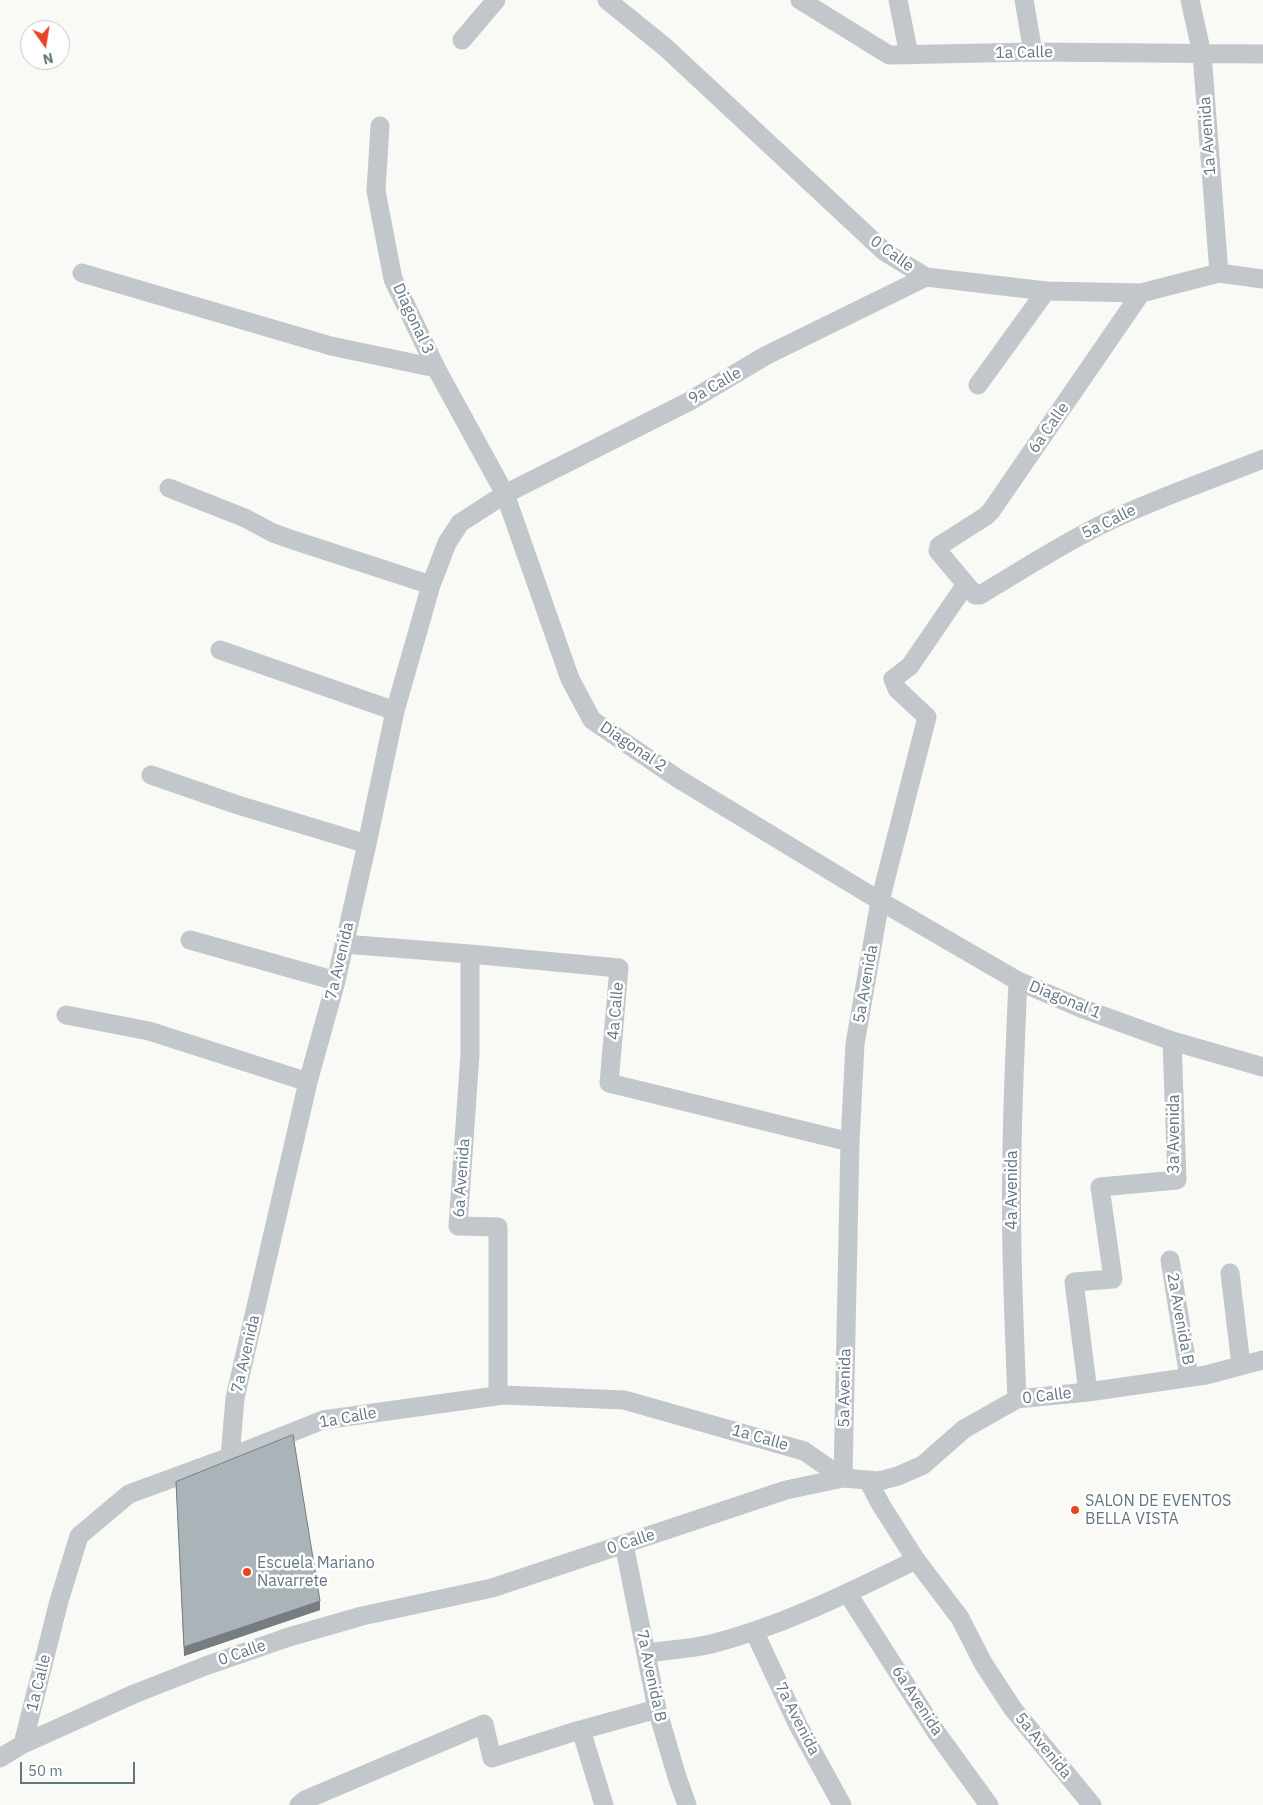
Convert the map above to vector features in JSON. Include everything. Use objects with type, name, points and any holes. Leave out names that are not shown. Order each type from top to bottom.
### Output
[{"type":"street","points":[[462,40],[496,0]]},
{"type":"street","name":"0 Calle","points":[[607,0],[665,47],[885,252],[926,278],[1046,291],[1142,293],[1219,274],[1263,279]]},
{"type":"street","name":"1a Calle","points":[[800,0],[889,55],[1033,52],[1263,54]]},
{"type":"street","points":[[898,0],[909,55]]},
{"type":"street","points":[[1024,0],[1033,52]]},
{"type":"street","name":"1a Avenida","points":[[1190,0],[1202,54],[1219,274]]},
{"type":"street","name":"Diagonal 3","points":[[380,126],[376,191],[394,279],[436,368],[505,494]]},
{"type":"street","points":[[82,272],[332,346],[436,368]]},
{"type":"street","name":"9a Calle","points":[[505,494],[688,402],[765,356],[926,278]]},
{"type":"street","points":[[978,385],[1046,291]]},
{"type":"street","name":"6a Calle","points":[[966,584],[938,551],[939,546],[991,511],[1142,293]]},
{"type":"street","name":"5a Calle","points":[[966,584],[975,595],[980,595],[1106,522],[1156,500],[1263,460]]},
{"type":"street","points":[[169,488],[251,520],[272,532],[293,540],[431,585]]},
{"type":"street","name":"7a Avenida","points":[[230,1457],[235,1398],[308,1082],[336,981],[395,711],[431,585],[447,543],[460,524],[505,494]]},
{"type":"street","name":"Diagonal 2","points":[[505,494],[570,679],[592,720],[678,778],[880,901]]},
{"type":"street","name":"5a Avenida","points":[[843,1478],[850,1142],[855,1044],[880,901],[926,717],[897,689],[893,679],[910,666],[966,584]]},
{"type":"street","points":[[220,650],[395,711]]},
{"type":"street","points":[[151,775],[238,805],[367,844]]},
{"type":"street","name":"Diagonal 1","points":[[880,901],[1018,981],[1081,1008],[1172,1041],[1263,1067]]},
{"type":"street","points":[[190,940],[336,981]]},
{"type":"street","name":"4a Calle","points":[[344,944],[619,968],[609,1083],[850,1142]]},
{"type":"street","name":"6a Avenida","points":[[470,954],[470,1054],[458,1226],[498,1227],[498,1395]]},
{"type":"street","name":"4a Avenida","points":[[1017,1399],[1012,1202],[1013,1106],[1018,981]]},
{"type":"street","points":[[66,1015],[149,1031],[308,1082]]},
{"type":"street","name":"3a Avenida","points":[[1088,1392],[1074,1282],[1113,1279],[1100,1187],[1177,1180],[1172,1041]]},
{"type":"street","name":"2a Avenida B","points":[[1170,1260],[1190,1377]]},
{"type":"street","points":[[1230,1273],[1241,1366]]},
{"type":"street","name":"0 Calle","points":[[0,1758],[23,1744],[134,1694],[208,1665],[290,1637],[362,1616],[492,1588],[786,1490],[843,1478],[869,1482],[898,1476],[923,1465],[964,1429],[1017,1399],[1088,1392],[1206,1375],[1263,1360]]},
{"type":"street","name":"1a Calle","points":[[23,1744],[59,1601],[79,1536],[129,1494],[323,1420],[498,1395],[624,1400],[804,1451],[843,1478]]},
{"type":"street","name":"5a Avenida","points":[[869,1482],[881,1505],[916,1560],[960,1618],[983,1663],[1013,1709],[1092,1805]]},
{"type":"street","name":"7a Avenida B","points":[[624,1544],[657,1709],[686,1805]]},
{"type":"street","points":[[646,1653],[699,1647],[754,1631],[848,1594],[916,1560]]},
{"type":"street","name":"6a Avenida","points":[[848,1594],[936,1732],[989,1805]]},
{"type":"street","name":"7a Avenida","points":[[754,1631],[798,1725],[842,1805]]},
{"type":"street","points":[[299,1805],[304,1800],[484,1724],[492,1758],[581,1730],[657,1709]]},
{"type":"street","points":[[581,1730],[604,1805]]},
{"type":"building","name":"Escuela Mariano Navarrete","points":[[293,1435],[320,1601],[184,1647],[176,1482]]},
{"type":"place","name":"SALON DE EVENTOS BELLA VISTA","points":[[1075,1510]]},
{"type":"place","name":"Escuela Mariano Navarrete","points":[[247,1572]]}]
